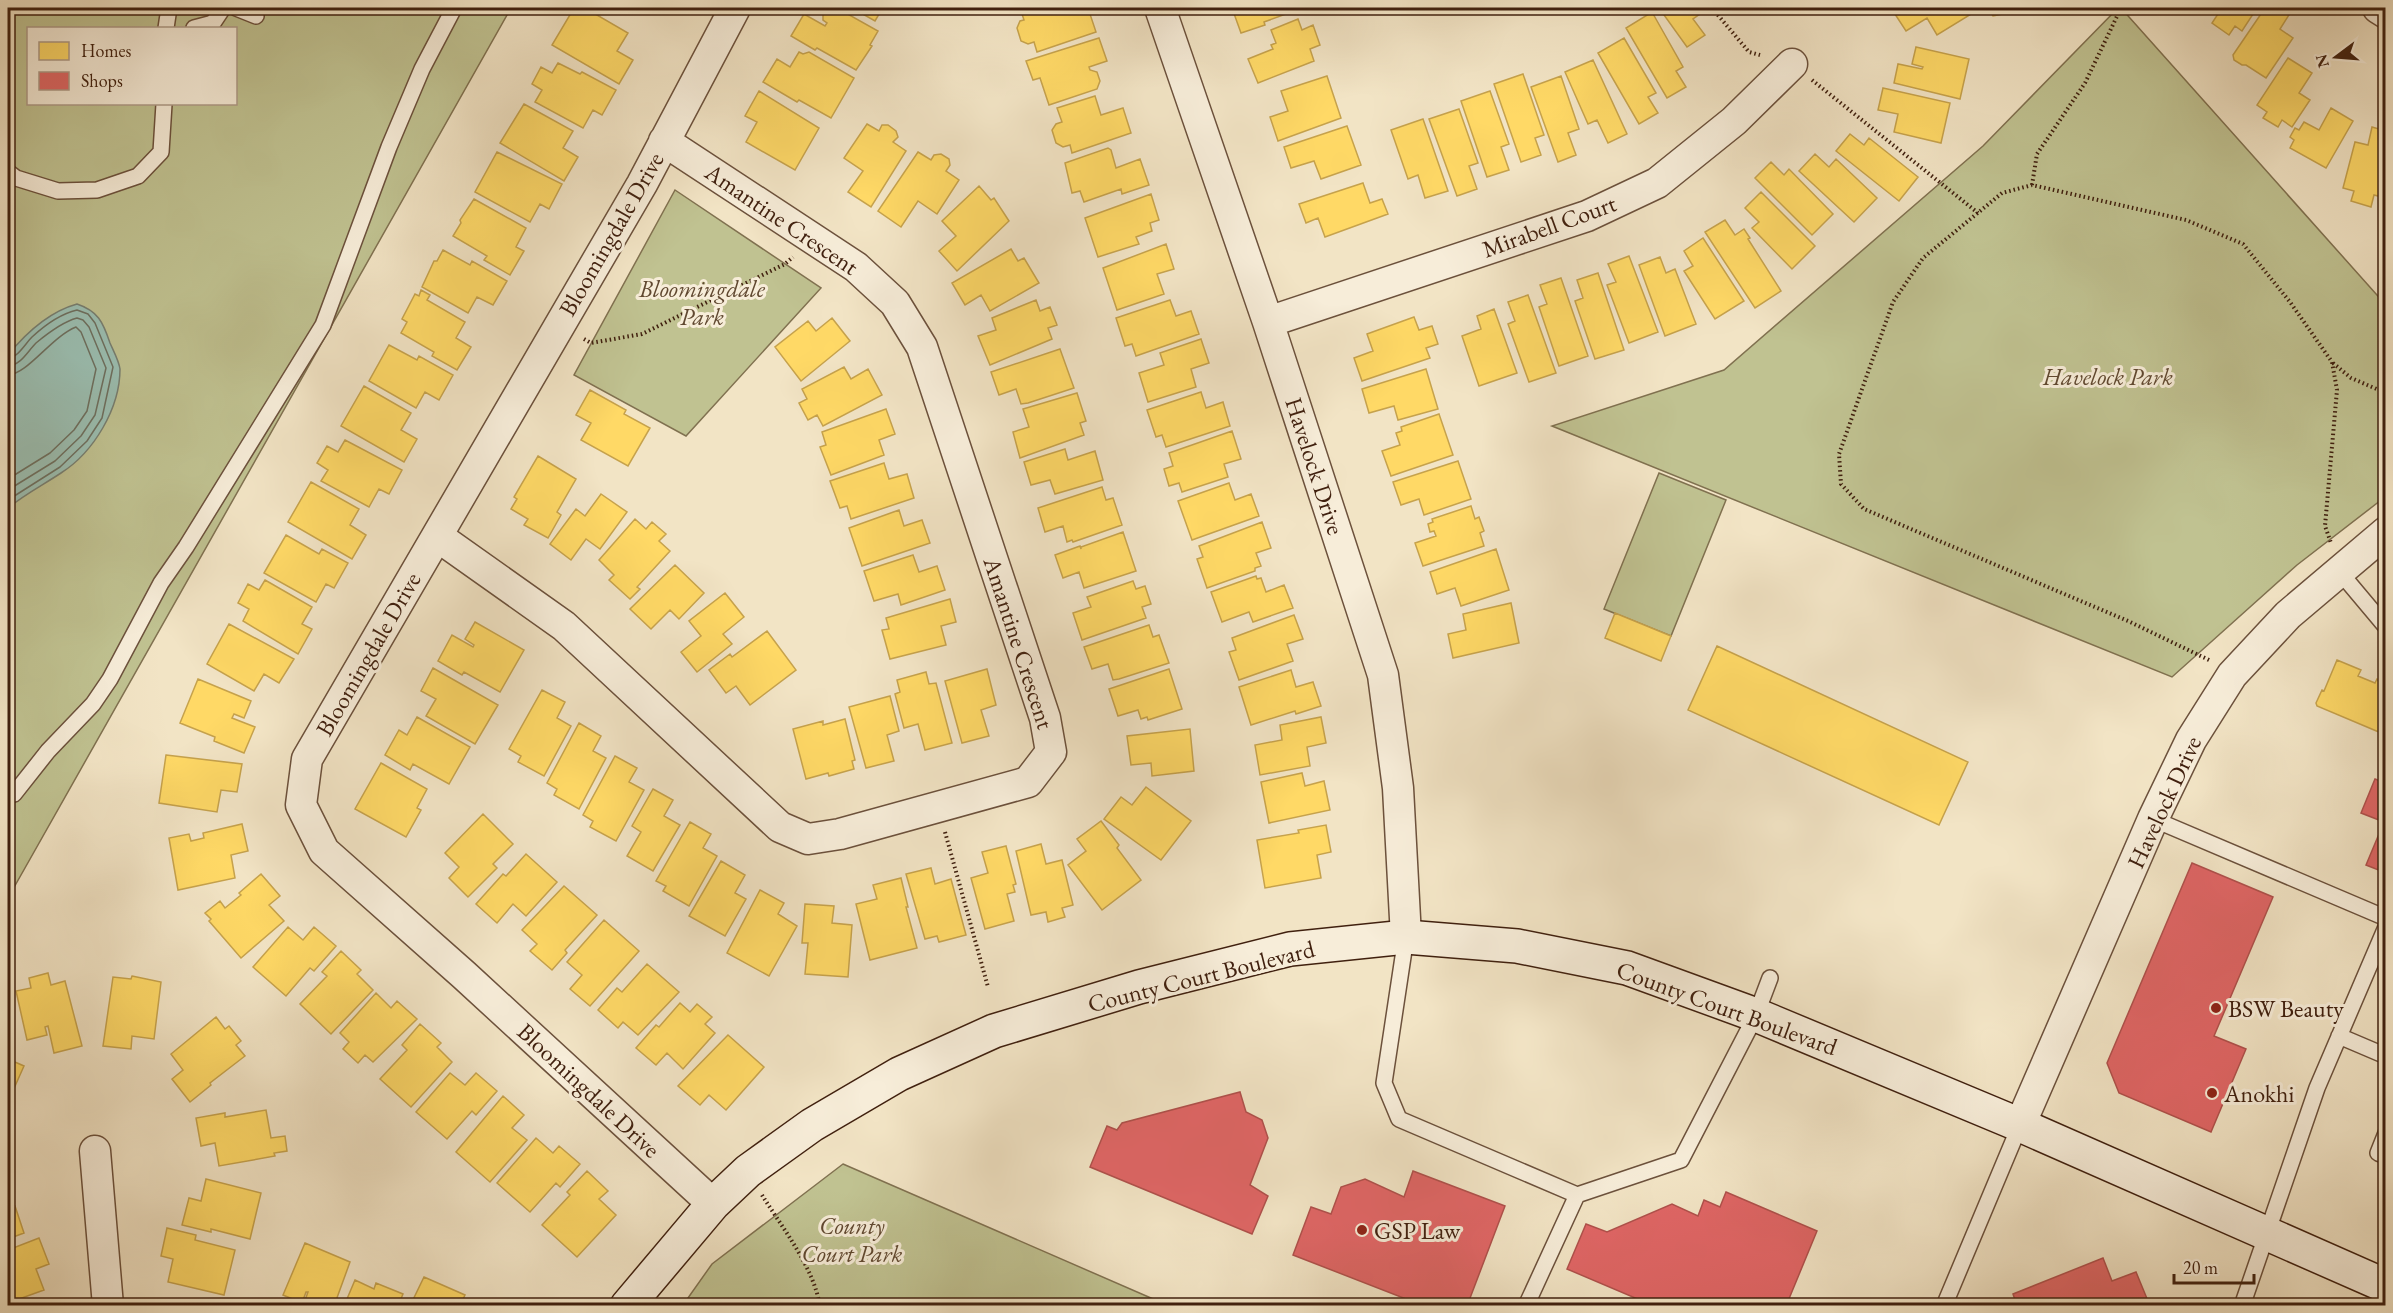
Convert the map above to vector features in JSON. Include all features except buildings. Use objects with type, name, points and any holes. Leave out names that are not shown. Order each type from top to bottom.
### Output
[{"type":"street","name":"Bloomingdale Drive","points":[[713,1204],[464,975],[324,851],[301,805],[307,759],[664,141],[735,8]]},
{"type":"street","name":"Havelock Drive","points":[[1160,8],[1268,321],[1383,675],[1398,788],[1406,937]]},
{"type":"street","points":[[2378,8],[2385,13]]},
{"type":"street","name":"Mirabell Court","points":[[1268,321],[1587,216],[1657,183],[1734,121],[1792,64]]},
{"type":"street","name":"Amantine Crescent","points":[[437,536],[564,626],[780,827],[808,839],[840,834],[1028,782],[1051,752],[1046,718],[922,347],[895,303],[856,267],[664,141]]},
{"type":"street","name":"Havelock Drive","points":[[2020,1125],[2153,819],[2191,740],[2232,675],[2288,615],[2385,532]]},
{"type":"street","name":"County Court Boulevard","points":[[627,1305],[713,1204],[748,1171],[812,1125],[899,1074],[994,1031],[1139,987],[1290,949],[1406,937],[1517,946],[1627,968],[1756,1015],[2020,1125],[2385,1286]]},
{"type":"street","points":[[95,1151],[108,1305]]},
{"type":"lane","points":[[166,27],[169,8]]},
{"type":"lane","points":[[198,27],[213,23],[223,8]]},
{"type":"lane","points":[[236,8],[256,16]]},
{"type":"lane","points":[[14,794],[48,751],[93,704],[110,679],[161,583],[186,547],[323,325],[422,69],[454,8]]},
{"type":"lane","points":[[8,172],[16,178],[58,191],[98,190],[138,176],[161,152],[164,105]]},
{"type":"lane","points":[[2339,571],[2385,627]]},
{"type":"lane","points":[[2153,819],[2385,918]]},
{"type":"lane","points":[[2242,1305],[2317,1088],[2385,927]]},
{"type":"lane","points":[[1406,937],[1384,1083],[1399,1119],[1577,1195],[1681,1160],[1756,1015],[1770,978]]},
{"type":"lane","points":[[2339,1036],[2385,1056]]},
{"type":"lane","points":[[1944,1305],[2020,1125]]},
{"type":"lane","points":[[2385,1133],[2378,1153],[2385,1156]]},
{"type":"lane","points":[[1526,1305],[1577,1195]]},
{"type":"path","points":[[1712,8],[1749,52],[1792,64],[1978,213]]},
{"type":"path","points":[[2032,185],[2037,154],[2085,83],[2121,8]]},
{"type":"path","points":[[2232,675],[2201,655],[2128,621],[1864,509],[1841,484],[1839,454],[1893,302],[1923,258],[2002,193],[2032,185],[2186,220],[2243,244],[2290,302],[2332,362],[2351,378],[2385,393]]},
{"type":"path","points":[[558,326],[591,343],[642,334],[785,264],[814,239]]},
{"type":"path","points":[[2332,362],[2337,390],[2325,526],[2339,571]]},
{"type":"path","points":[[938,807],[988,987]]},
{"type":"path","points":[[748,1171],[810,1273],[820,1305]]},
{"type":"green space","points":[[8,8],[511,8],[8,898]]},
{"type":"green space","name":"Havelock Park","points":[[2118,8],[2121,8],[2385,304],[2385,497],[2297,565],[2172,677],[1552,426],[1724,370],[1983,146]]},
{"type":"green space","name":"Bloomingdale Park","points":[[675,190],[821,288],[686,436],[574,375]]},
{"type":"green space","points":[[1659,473],[1726,500],[1671,636],[1604,609]]},
{"type":"green space","name":"County Court Park","points":[[843,1164],[1167,1305],[683,1305],[712,1264]]},
{"type":"water","points":[[77,304],[90,310],[99,318],[120,369],[119,384],[110,414],[94,441],[73,464],[8,508],[8,355],[38,324],[57,312]]},
{"type":"place","name":"BSW Beauty","points":[[2216,1008]]},
{"type":"place","name":"Anokhi","points":[[2212,1093]]},
{"type":"place","name":"GSP Law","points":[[1362,1230]]}]
